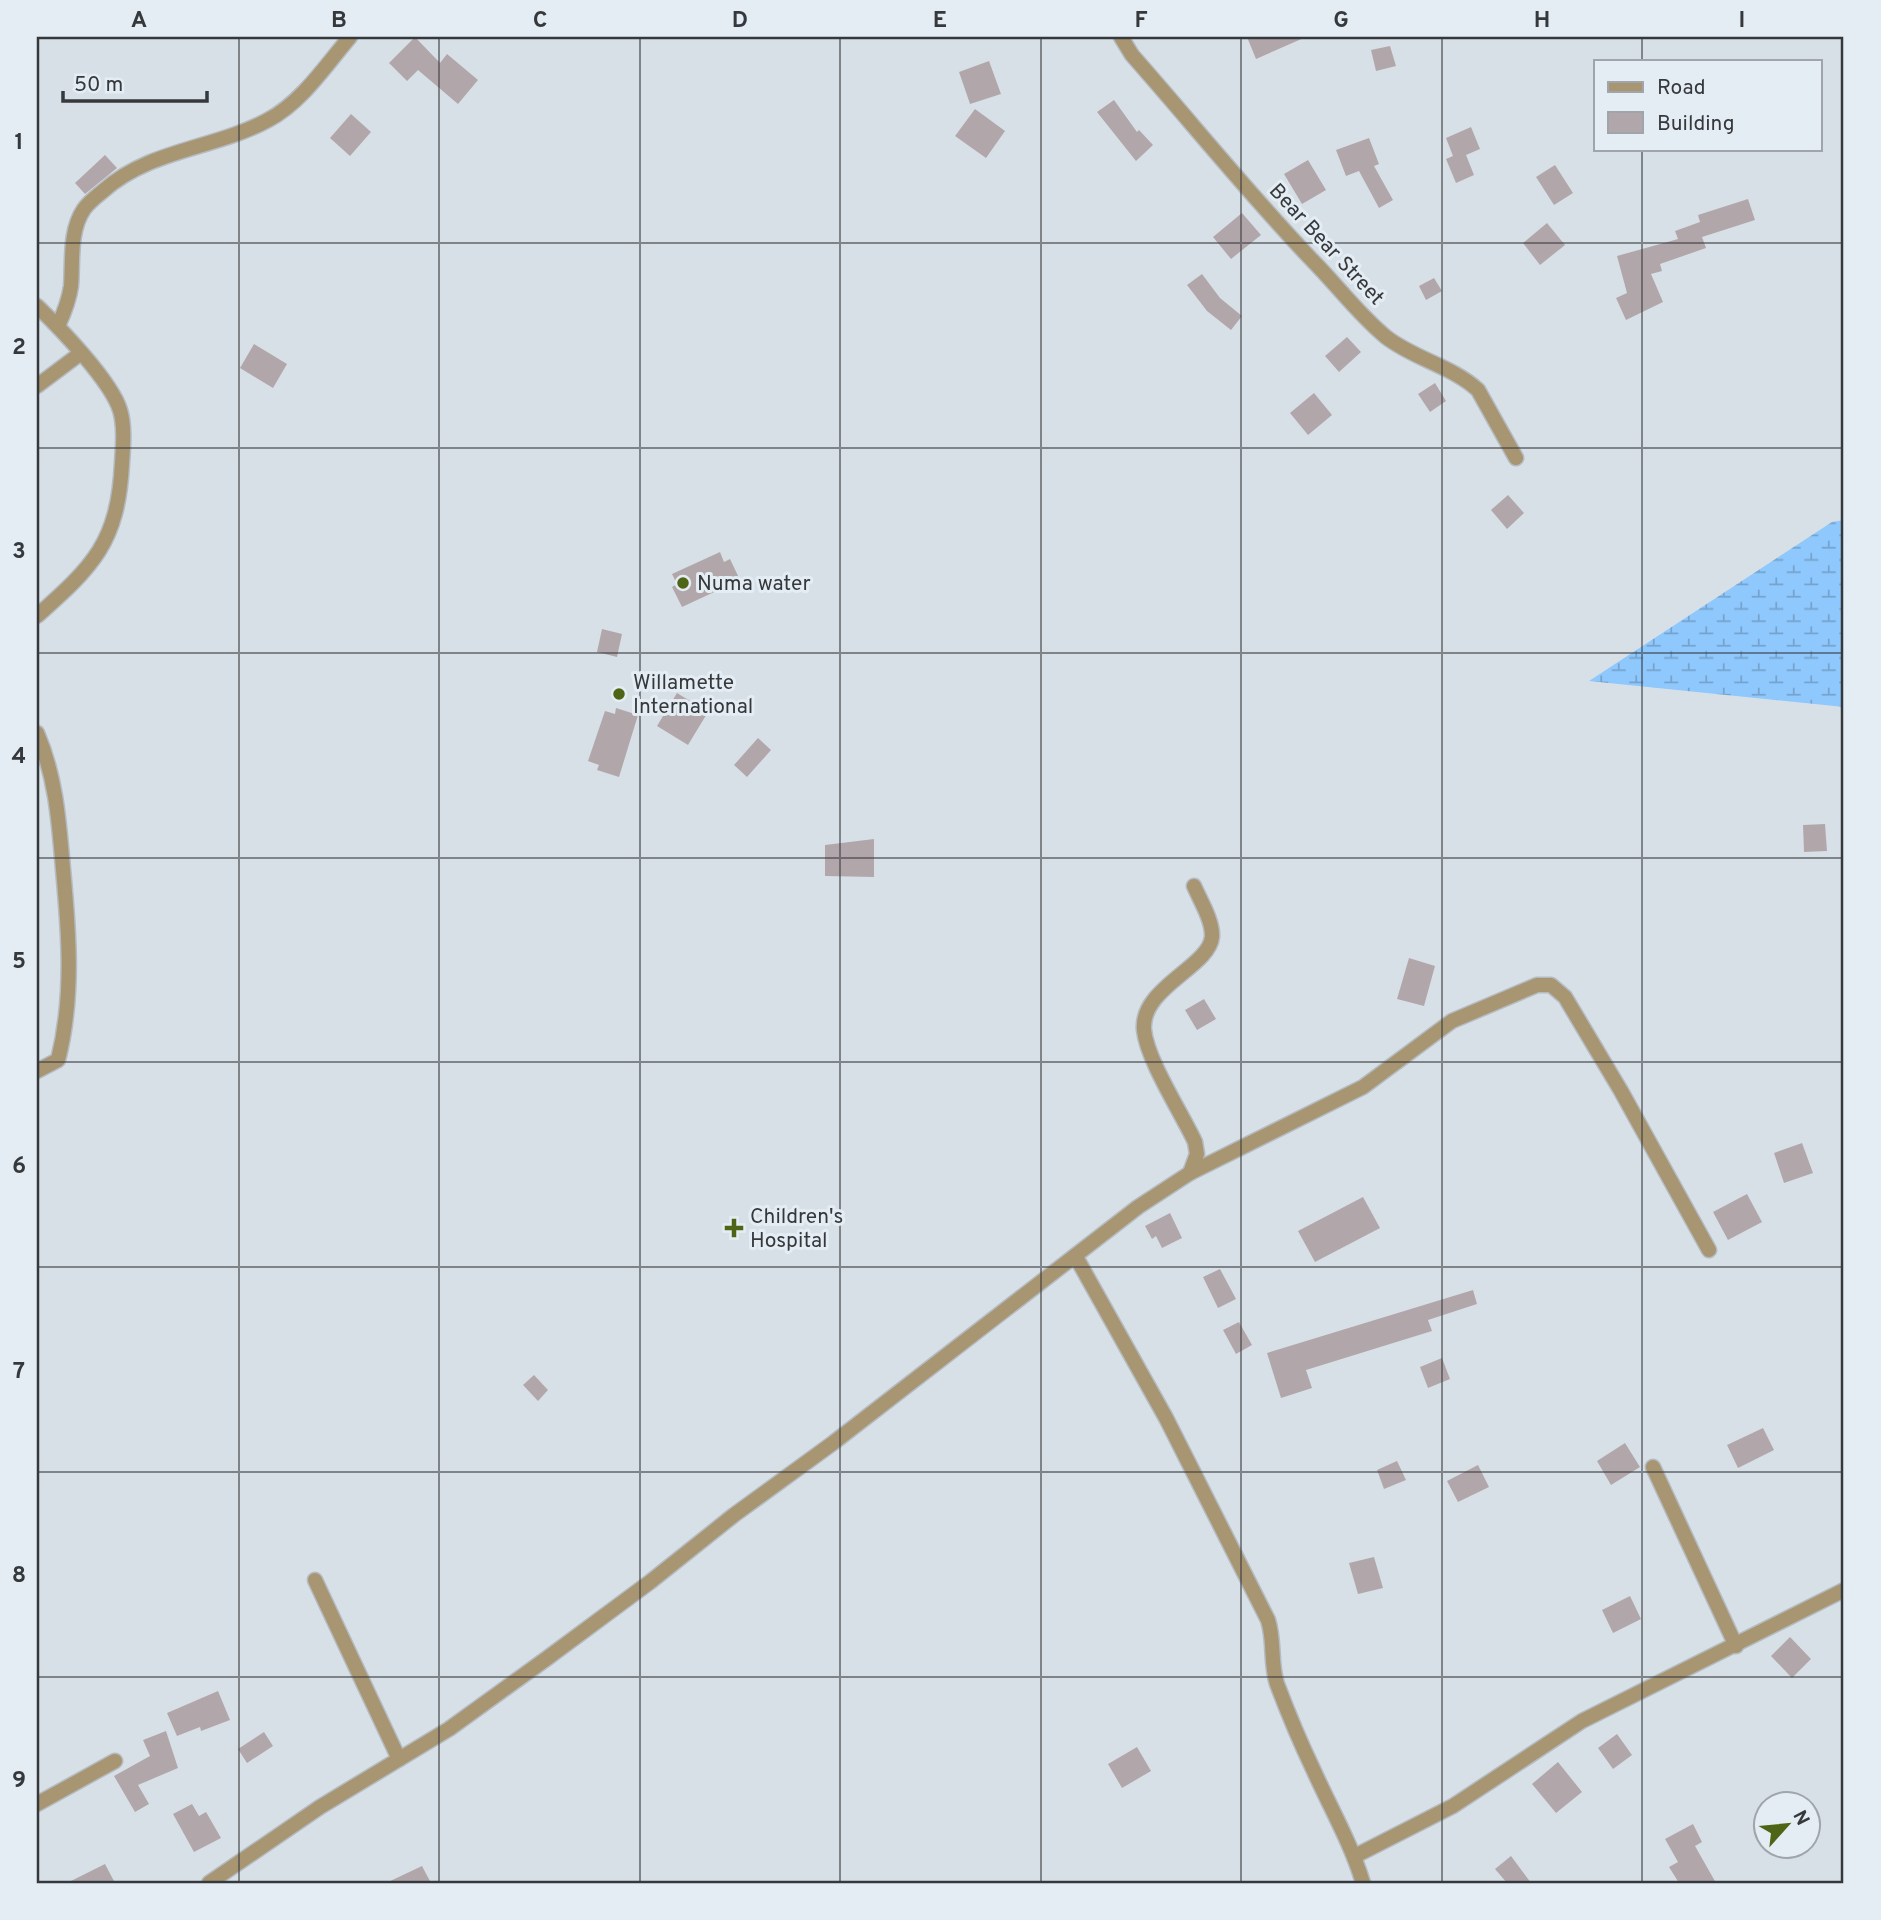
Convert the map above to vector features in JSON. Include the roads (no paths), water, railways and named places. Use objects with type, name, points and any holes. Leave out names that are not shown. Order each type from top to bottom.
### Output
[{"type":"street","points":[[58,327],[67,307],[71,288],[76,224],[85,207],[132,169],[270,119],[298,97],[350,37]]},
{"type":"street","name":"Bear Bear Street","points":[[1121,37],[1132,55],[1221,160],[1342,294],[1385,336],[1408,352],[1469,382],[1478,390],[1516,458]]},
{"type":"street","points":[[37,306],[58,327],[112,393],[121,412],[123,444],[121,480],[107,538],[93,563],[37,616]]},
{"type":"street","points":[[37,386],[81,354]]},
{"type":"street","points":[[37,733],[49,760],[58,806],[70,992],[58,1060],[37,1070]]},
{"type":"street","points":[[1190,1173],[1197,1154],[1195,1142],[1147,1049],[1144,1028],[1151,1006],[1166,987],[1204,953],[1212,938],[1210,924],[1195,886]]},
{"type":"street","points":[[209,1883],[227,1878],[320,1807],[449,1729],[650,1582],[1138,1207],[1190,1173],[1363,1087],[1452,1021],[1537,985],[1551,985],[1566,997],[1709,1251]]},
{"type":"street","points":[[1076,1257],[1172,1430],[1268,1620],[1273,1638],[1272,1668],[1312,1767],[1355,1856],[1363,1883]]},
{"type":"street","points":[[1653,1467],[1736,1646]]},
{"type":"street","points":[[315,1580],[399,1759]]},
{"type":"street","points":[[1355,1856],[1402,1834],[1479,1790],[1571,1728],[1844,1590]]},
{"type":"street","points":[[37,1804],[115,1761]]},
{"type":"place","name":"Numa water","points":[[683,583]]},
{"type":"place","name":"Willamette International","points":[[619,694]]},
{"type":"place","name":"Children's Hospital","points":[[734,1228]]}]
